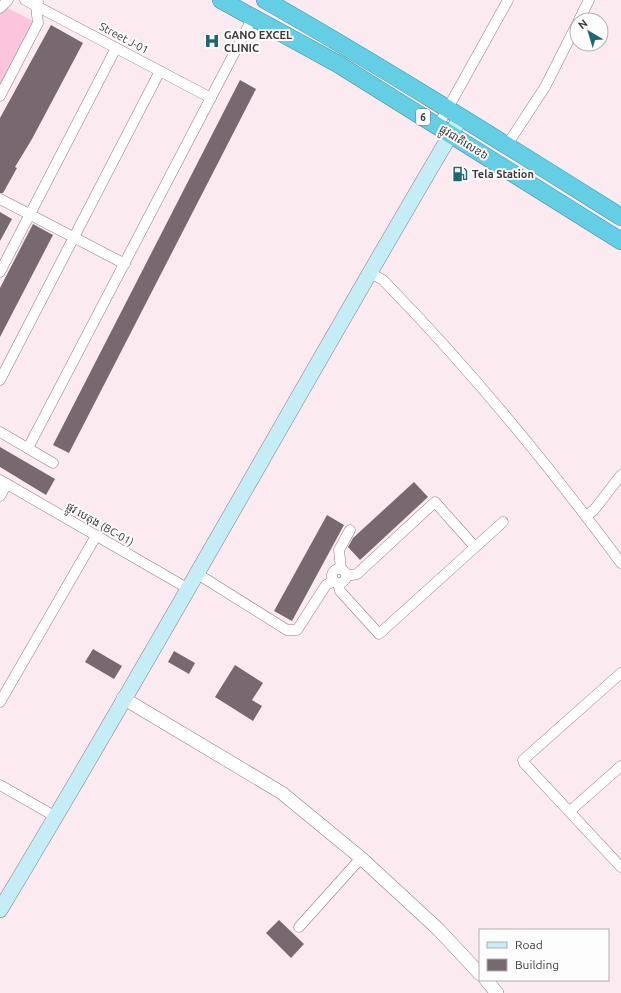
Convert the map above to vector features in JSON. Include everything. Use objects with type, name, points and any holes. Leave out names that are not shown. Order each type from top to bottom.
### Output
[{"type":"highway","name":"ផ្លូវជាតិលេខ៦","points":[[221,0],[338,64],[621,241]]},
{"type":"highway","name":"ផ្លូវជាតិលេខ៦","points":[[265,0],[454,112],[621,217]]},
{"type":"main road","points":[[0,910],[56,818],[123,698],[369,272],[454,112]]},
{"type":"street","points":[[0,8],[8,0]]},
{"type":"street","name":"Street J-01","points":[[25,0],[38,3],[116,48],[211,98]]},
{"type":"street","points":[[454,112],[508,0]]},
{"type":"street","points":[[583,12],[589,0]]},
{"type":"street","points":[[0,96],[38,23],[38,3]]},
{"type":"street","points":[[28,448],[254,17]]},
{"type":"street","points":[[507,146],[545,87],[569,40]]},
{"type":"street","points":[[0,272],[116,48]]},
{"type":"street","points":[[0,380],[75,238],[160,71]]},
{"type":"street","points":[[0,199],[125,264]]},
{"type":"street","points":[[369,272],[383,280],[459,360],[586,516],[621,563]]},
{"type":"street","points":[[0,432],[53,463]]},
{"type":"street","points":[[586,516],[594,510],[621,475]]},
{"type":"street","points":[[0,496],[4,482]]},
{"type":"street","name":"ផ្លូវ បេតុង (BC-01)","points":[[4,482],[187,588]]},
{"type":"street","points":[[344,572],[357,574],[435,502],[475,547]]},
{"type":"street","points":[[336,582],[340,590],[379,634],[503,522]]},
{"type":"street","points":[[196,573],[287,630],[297,630],[326,585],[344,581],[344,572],[339,550],[350,530]]},
{"type":"street","points":[[0,702],[96,536]]},
{"type":"street","points":[[621,673],[523,760],[524,763],[621,867]]},
{"type":"street","points":[[123,698],[282,793],[360,858],[438,929],[479,973]]},
{"type":"street","points":[[570,811],[621,766]]},
{"type":"street","points":[[0,785],[56,818]]},
{"type":"street","points":[[299,926],[360,858]]},
{"type":"street","points":[[487,981],[498,993]]},
{"type":"shaded area","points":[[1,5],[38,23],[0,96],[0,8]]},
{"type":"building","points":[[51,25],[83,43],[32,139],[15,167],[17,168],[3,193],[0,193],[0,118]]},
{"type":"building","points":[[240,80],[256,89],[69,453],[53,445]]},
{"type":"building","points":[[0,212],[12,219],[0,241]]},
{"type":"building","points":[[33,224],[53,235],[0,337],[0,288]]},
{"type":"building","points":[[0,447],[55,479],[46,495],[0,467]]},
{"type":"building","points":[[414,482],[428,497],[360,560],[348,547],[353,538]]},
{"type":"building","points":[[327,515],[344,525],[292,621],[274,611]]},
{"type":"building","points":[[93,649],[122,666],[114,679],[85,662]]},
{"type":"building","points":[[174,651],[195,663],[189,674],[168,662]]},
{"type":"building","points":[[235,665],[263,683],[252,700],[262,706],[253,721],[215,697]]},
{"type":"building","points":[[279,920],[304,944],[291,958],[266,933]]},
{"type":"place","name":"GANO EXCEL CLINIC","points":[[212,41]]},
{"type":"place","name":"Tela Station","points":[[460,174]]}]
